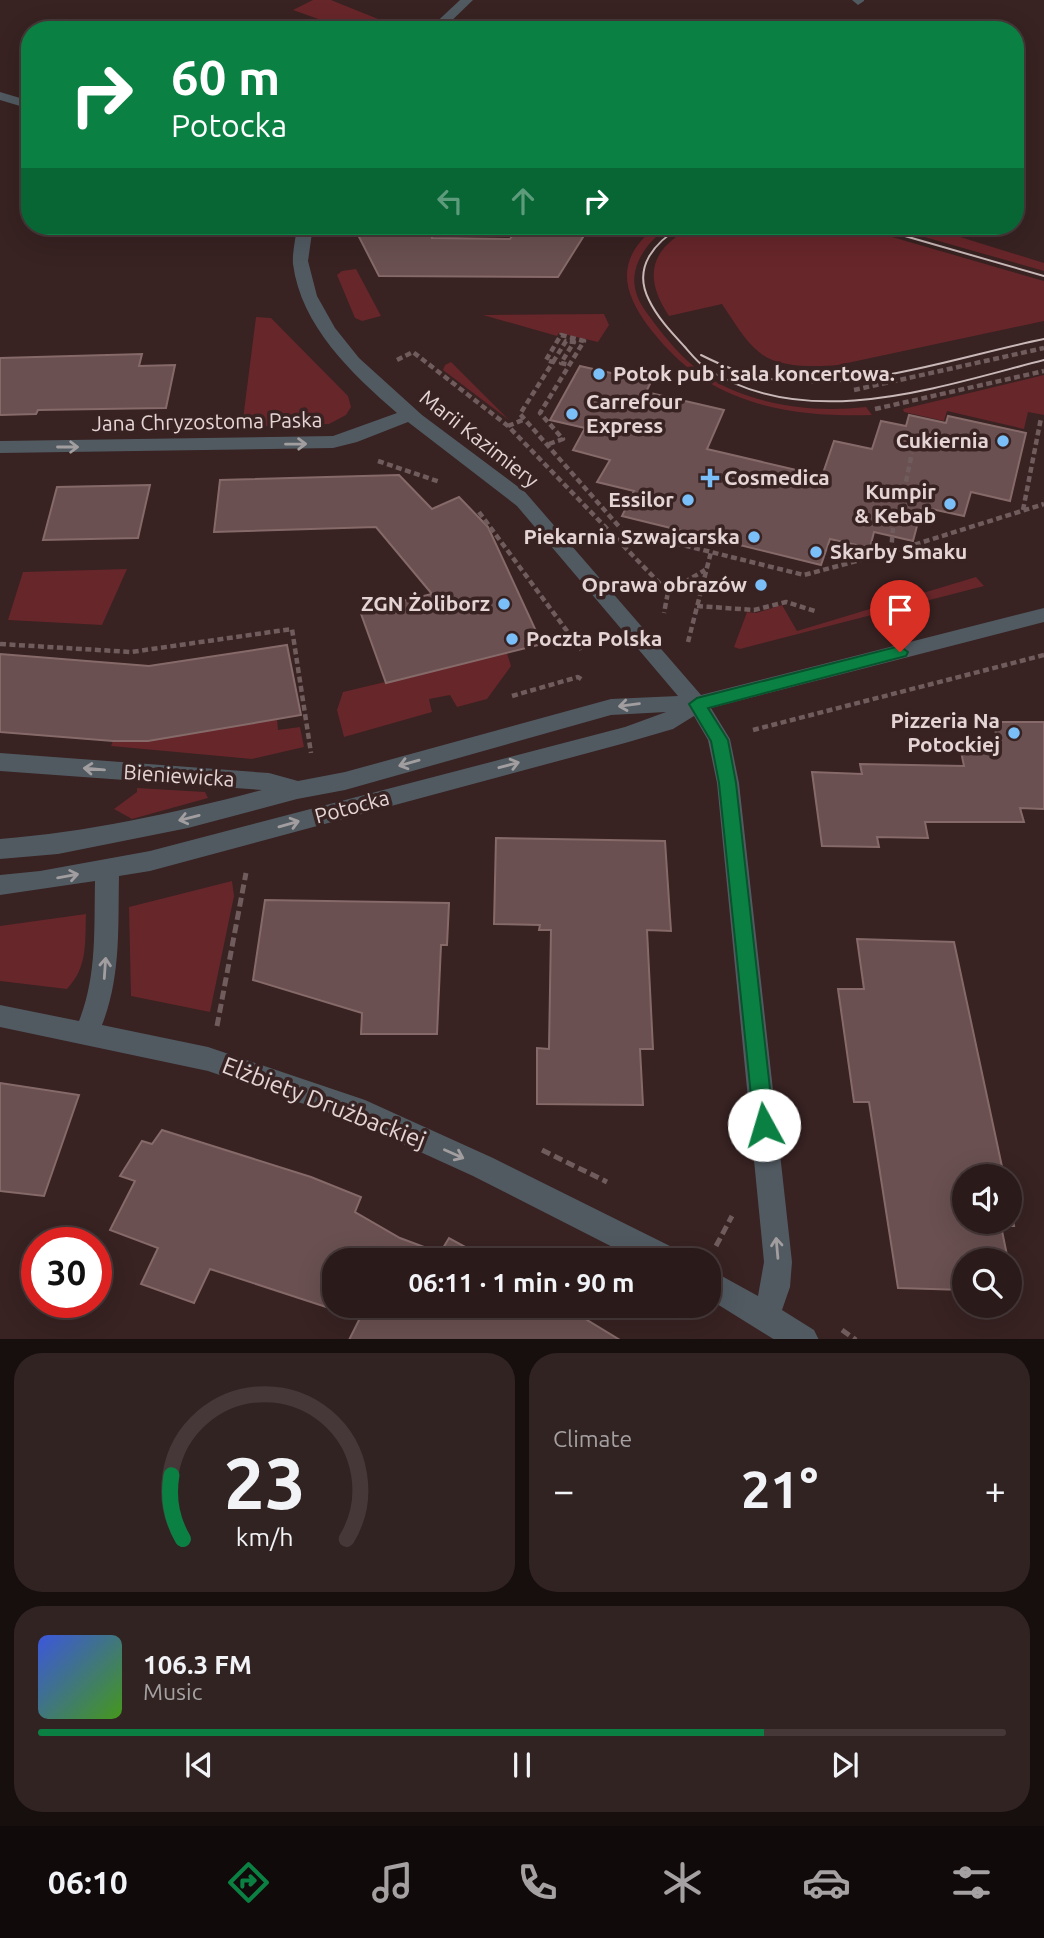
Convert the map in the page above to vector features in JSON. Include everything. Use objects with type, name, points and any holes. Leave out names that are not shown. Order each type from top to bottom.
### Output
[{"type":"street","points":[[444,21],[467,0]]},
{"type":"street","points":[[0,96],[21,102]]},
{"type":"street","name":"Marii Kazimiery","points":[[303,235],[301,258],[304,282],[313,307],[337,347],[409,415],[522,499],[697,704],[719,740]]},
{"type":"street","name":"Jana Chryzostoma Paska","points":[[0,447],[333,442],[351,438],[409,415]]},
{"type":"street","name":"Potocka","points":[[0,849],[123,834],[297,790],[345,781],[611,707],[632,704],[697,704],[1044,615]]},
{"type":"street","name":"Potocka","points":[[0,884],[40,881],[150,861],[625,735],[665,723],[697,704]]},
{"type":"street","points":[[719,740],[729,796],[776,1241],[776,1287],[766,1315]]},
{"type":"street","name":"Bieniewicka","points":[[0,762],[270,782],[355,806]]},
{"type":"street","points":[[86,1034],[100,999],[105,974],[107,869]]},
{"type":"street","name":"Elżbiety Drużbackiej","points":[[0,1016],[208,1059],[356,1110],[483,1167],[644,1248]]},
{"type":"street","points":[[721,1290],[804,1339]]},
{"type":"path","points":[[549,444],[563,439],[540,413],[584,341],[561,335],[546,360],[553,362]]},
{"type":"path","points":[[570,365],[561,363],[573,342],[566,341],[520,414],[622,530],[804,575],[891,552],[1044,504]]},
{"type":"path","points":[[855,390],[1044,348]]},
{"type":"path","points":[[875,409],[1044,371]]},
{"type":"path","points":[[1023,510],[1041,418]]},
{"type":"path","points":[[508,426],[525,419]]},
{"type":"path","points":[[904,491],[912,453]]},
{"type":"path","points":[[371,456],[442,482]]},
{"type":"path","points":[[477,510],[581,650]]},
{"type":"path","points":[[891,552],[892,528]]},
{"type":"path","points":[[686,648],[711,552]]},
{"type":"path","points":[[668,592],[705,570]]},
{"type":"path","points":[[697,606],[754,610],[786,602],[815,611]]},
{"type":"path","points":[[0,644],[131,652],[292,629],[311,752]]},
{"type":"path","points":[[719,740],[1044,655]]},
{"type":"path","points":[[500,699],[578,677]]},
{"type":"path","points":[[299,755],[321,750]]},
{"type":"path","points":[[217,1026],[247,872]]},
{"type":"shaded area","points":[[313,0],[331,0],[383,21],[324,21],[293,10]]},
{"type":"shaded area","points":[[647,235],[658,235],[642,254],[635,273],[634,282],[641,305],[672,345],[700,372],[735,391],[783,405],[816,409],[866,407],[872,415],[780,409],[734,395],[693,372],[648,326],[632,299],[628,286],[629,261]]},
{"type":"shaded area","points":[[679,235],[885,235],[1044,281],[1044,321],[838,365],[786,364],[767,357],[754,347],[722,304],[669,316],[655,288],[654,275],[655,264],[668,244]]},
{"type":"shaded area","points":[[918,235],[954,235],[1044,263],[1044,271]]},
{"type":"shaded area","points":[[356,269],[381,316],[362,321],[355,318],[337,275],[342,271]]},
{"type":"shaded area","points":[[604,314],[609,325],[598,342],[559,333],[557,336],[483,315]]},
{"type":"shaded area","points":[[256,317],[271,318],[348,396],[351,407],[346,415],[329,424],[242,427]]},
{"type":"shaded area","points":[[451,362],[509,420],[443,370],[445,365]]},
{"type":"shaded area","points":[[1044,375],[1044,415],[1028,412],[1024,429],[947,411],[944,421],[904,412],[903,409]]},
{"type":"shaded area","points":[[127,569],[102,625],[8,620],[23,572]]},
{"type":"shaded area","points":[[976,577],[984,586],[740,649],[734,647],[747,612],[756,613],[782,605],[797,631]]},
{"type":"shaded area","points":[[507,653],[511,666],[487,699],[457,707],[450,695],[429,699],[432,712],[344,737],[337,710],[343,692]]},
{"type":"shaded area","points":[[277,718],[278,730],[300,727],[304,747],[252,759],[111,746],[113,741],[148,741]]},
{"type":"shaded area","points":[[137,788],[205,792],[208,798],[132,819],[114,809],[137,792]]},
{"type":"shaded area","points":[[232,881],[234,896],[210,1012],[131,996],[129,907]]},
{"type":"shaded area","points":[[86,914],[82,963],[67,989],[0,981],[0,926]]},
{"type":"building","points":[[358,235],[432,235],[432,238],[510,239],[513,235],[584,235],[558,277],[379,276]]},
{"type":"building","points":[[142,354],[139,366],[175,365],[166,408],[38,410],[36,414],[0,415],[0,358]]},
{"type":"building","points":[[580,366],[651,382],[646,392],[724,410],[707,449],[822,476],[834,441],[872,449],[881,421],[906,426],[909,415],[946,423],[948,416],[1026,433],[1010,501],[971,492],[964,516],[922,507],[913,541],[874,532],[870,548],[830,539],[821,565],[622,516],[634,491],[597,482],[610,460],[573,450],[585,428],[550,420]]},
{"type":"building","points":[[399,475],[432,509],[459,497],[488,527],[542,644],[386,683],[360,611],[432,594],[376,527],[214,532],[220,480]]},
{"type":"building","points":[[150,485],[138,538],[43,540],[57,487]]},
{"type":"building","points":[[287,645],[301,715],[148,741],[113,741],[0,732],[0,654],[149,666]]},
{"type":"building","points":[[993,722],[1044,722],[1044,809],[1020,808],[1024,822],[925,822],[928,838],[877,837],[879,847],[822,846],[812,772],[862,774],[860,764],[964,766],[959,742],[998,741]]},
{"type":"building","points":[[496,838],[665,841],[671,931],[647,930],[653,1049],[640,1049],[643,1105],[537,1104],[537,1048],[549,1049],[551,930],[539,930],[540,925],[494,924]]},
{"type":"building","points":[[265,900],[449,903],[447,945],[441,945],[437,1034],[361,1034],[362,1013],[253,980]]},
{"type":"building","points":[[857,939],[954,942],[1001,1164],[952,1164],[952,1234],[1003,1234],[1006,1248],[952,1248],[952,1290],[898,1288],[869,1102],[854,1102],[838,989],[864,989]]},
{"type":"building","points":[[0,1083],[79,1095],[44,1196],[0,1191]]},
{"type":"building","points":[[162,1130],[311,1177],[361,1197],[355,1212],[400,1238],[427,1248],[322,1248],[322,1306],[210,1269],[194,1303],[141,1284],[158,1248],[112,1231],[112,1227],[135,1181],[120,1176],[142,1141],[152,1144]]},
{"type":"building","points":[[449,1238],[467,1248],[443,1248]]},
{"type":"building","points":[[360,1318],[584,1318],[618,1339],[350,1339]]},
{"type":"tram line","points":[[669,235],[655,248],[645,266],[644,288],[649,300],[665,324],[701,364],[746,388],[787,398],[830,401],[874,399],[961,382],[1044,360]]},
{"type":"tram line","points":[[901,235],[1044,276]]},
{"type":"tram line","points":[[701,355],[755,376],[826,382],[900,372],[1044,339]]},
{"type":"place","name":"Potok pub i sala koncertowa.","points":[[599,374]]},
{"type":"place","name":"Carrefour Express","points":[[572,414]]},
{"type":"place","name":"Cukiernia","points":[[1003,441]]},
{"type":"place","name":"Cosmedica","points":[[710,478]]},
{"type":"place","name":"Essilor","points":[[688,500]]},
{"type":"place","name":"Kumpir & Kebab","points":[[950,504]]},
{"type":"place","name":"Piekarnia Szwajcarska","points":[[754,537]]},
{"type":"place","name":"Skarby Smaku","points":[[816,552]]},
{"type":"place","name":"Oprawa obrazów","points":[[761,585]]},
{"type":"place","name":"ZGN Żoliborz","points":[[504,604]]},
{"type":"place","name":"Poczta Polska","points":[[512,639]]},
{"type":"place","name":"Pizzeria Na Potockiej","points":[[1014,733]]},
{"type":"route","points":[[764,1125],[728,783],[719,740],[697,704],[900,652]]}]
